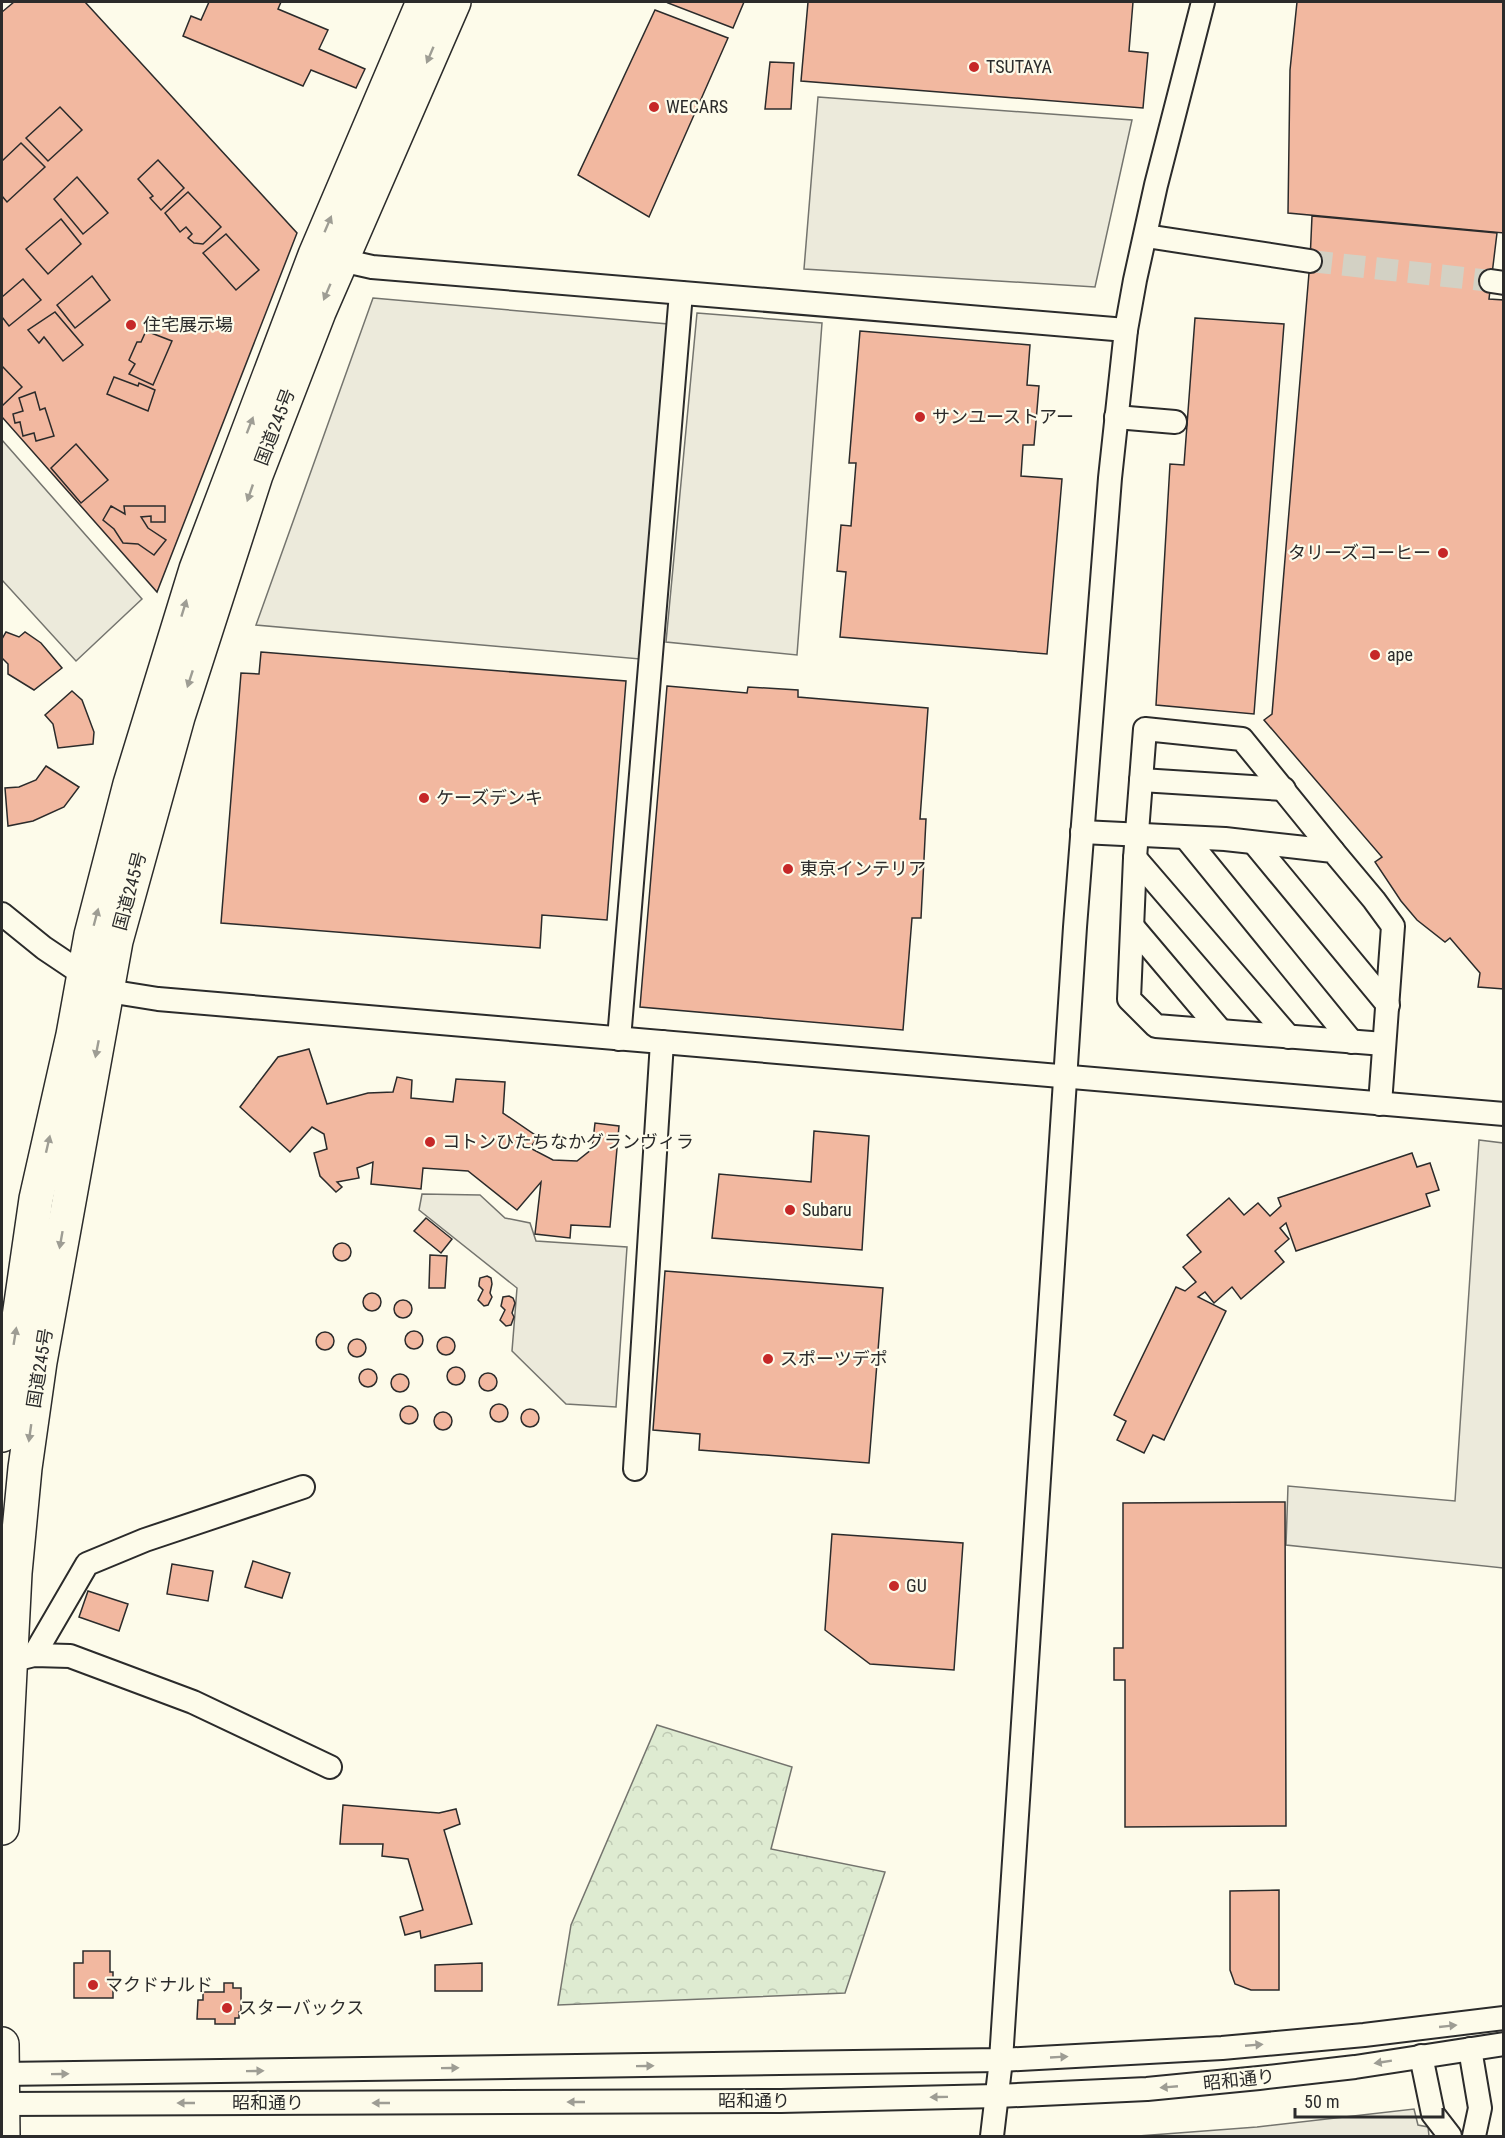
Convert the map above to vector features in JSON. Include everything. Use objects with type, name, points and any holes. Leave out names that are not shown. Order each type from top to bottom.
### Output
[{"type":"highway","name":"国道245号","points":[[2,1828],[15,1659],[16,1562],[25,1468],[96,983],[91,935],[130,784],[196,569],[315,255],[423,2]]},
{"type":"highway","name":"国道245号","points":[[2,1436],[36,1198],[73,1035],[116,941],[178,717],[256,475],[319,312],[454,2]]},
{"type":"highway","points":[[2,2044],[3,2136]]},
{"type":"street","points":[[992,2136],[1000,2060],[1082,832],[1116,417],[1126,330],[1156,185],[1203,2]]},
{"type":"street","points":[[1146,236],[1310,261]]},
{"type":"street","points":[[341,260],[372,267],[1126,330]]},
{"type":"street","points":[[619,1039],[681,293]]},
{"type":"street","points":[[1116,417],[1175,422]]},
{"type":"street","points":[[1380,1104],[1393,926],[1242,739],[1145,729],[1135,858],[1129,999],[1156,1026],[1384,1044]]},
{"type":"street","points":[[1141,780],[1284,789]]},
{"type":"street","points":[[1082,832],[1137,833],[1333,851]]},
{"type":"street","points":[[1186,838],[1352,1041]]},
{"type":"street","points":[[1254,843],[1388,1005]]},
{"type":"street","points":[[1135,858],[1289,1036]]},
{"type":"street","points":[[2,914],[44,948],[96,983],[158,999],[1503,1114]]},
{"type":"street","points":[[1132,927],[1221,1031]]},
{"type":"street","points":[[635,1469],[662,1042]]},
{"type":"street","points":[[15,1659],[87,1564],[145,1540],[303,1487]]},
{"type":"street","points":[[15,1659],[70,1656],[193,1702],[330,1767]]},
{"type":"street","name":"昭和通り","points":[[2,2094],[1000,2060],[1234,2047],[1376,2034],[1503,2018]]},
{"type":"street","name":"昭和通り","points":[[2,2094],[769,2102],[997,2096],[1212,2083],[1324,2071],[1503,2043]]},
{"type":"street","points":[[1470,2049],[1480,2108],[1474,2136]]},
{"type":"street","points":[[1421,2056],[1433,2114],[1450,2136]]},
{"type":"green space","points":[[657,1725],[792,1767],[771,1849],[885,1872],[845,1993],[558,2005],[571,1925]]},
{"type":"shaded area","points":[[818,97],[1132,120],[1095,287],[804,269]]},
{"type":"shaded area","points":[[373,298],[668,324],[640,659],[256,625]]},
{"type":"shaded area","points":[[697,313],[822,323],[797,655],[666,642]]},
{"type":"shaded area","points":[[2,440],[142,599],[76,661],[2,580]]},
{"type":"shaded area","points":[[1479,1140],[1503,1143],[1503,1568],[1286,1545],[1288,1486],[1455,1501]]},
{"type":"shaded area","points":[[422,1194],[480,1195],[505,1218],[530,1223],[536,1241],[627,1247],[616,1407],[566,1404],[512,1351],[517,1288],[419,1210]]},
{"type":"shaded area","points":[[1414,2109],[1418,2125],[1428,2127],[1429,2136],[1138,2136],[1257,2127]]},
{"type":"building","name":"住宅展示場","points":[[14,2],[85,2],[297,233],[157,592],[2,417],[2,12]]},
{"type":"building","points":[[209,2],[281,2],[278,9],[328,30],[319,49],[365,69],[356,88],[311,70],[303,86],[183,36],[191,16],[201,20]]},
{"type":"building","points":[[669,2],[744,2],[733,28]]},
{"type":"building","name":"TSUTAYA","points":[[808,2],[1133,2],[1129,51],[1148,53],[1143,108],[801,81]]},
{"type":"building","points":[[1297,2],[1504,2],[1504,233],[1288,213],[1290,70]]},
{"type":"building","name":"WECARS","points":[[655,10],[728,38],[649,217],[578,175]]},
{"type":"building","points":[[770,62],[794,63],[791,109],[765,109]]},
{"type":"building","points":[[60,107],[82,130],[48,161],[26,138]]},
{"type":"building","points":[[21,143],[45,167],[7,202],[2,196],[2,161]]},
{"type":"building","points":[[158,160],[184,188],[161,210],[150,198],[153,196],[138,179]]},
{"type":"building","points":[[77,177],[108,213],[83,234],[54,199]]},
{"type":"building","points":[[188,192],[221,227],[203,244],[194,243],[188,238],[192,234],[186,227],[180,232],[165,213]]},
{"type":"building","points":[[1312,216],[1497,233],[1489,299],[1504,300],[1504,989],[1478,987],[1480,973],[1450,938],[1445,942],[1417,920],[1401,901],[1375,862],[1382,857],[1264,720],[1272,714]]},
{"type":"building","points":[[61,219],[81,244],[48,274],[26,249]]},
{"type":"building","points":[[226,234],[259,270],[236,290],[203,253]]},
{"type":"building","points":[[92,276],[110,300],[75,328],[57,305]]},
{"type":"building","points":[[23,279],[41,300],[9,326],[2,317],[2,297]]},
{"type":"building","points":[[55,312],[83,345],[63,361],[44,337],[39,343],[28,330]]},
{"type":"building","points":[[1195,318],[1284,324],[1254,714],[1156,705],[1170,464],[1184,465]]},
{"type":"building","points":[[146,331],[172,341],[153,385],[129,374],[135,364],[129,360],[137,342],[141,342]]},
{"type":"building","points":[[860,331],[1030,345],[1027,385],[1039,386],[1034,445],[1023,445],[1021,476],[1062,479],[1047,654],[840,637],[846,572],[837,571],[841,525],[851,526],[856,463],[849,463]]},
{"type":"building","points":[[2,366],[22,387],[2,406]]},
{"type":"building","points":[[114,377],[138,386],[139,383],[155,390],[148,411],[107,394]]},
{"type":"building","points":[[35,392],[40,410],[45,408],[54,436],[36,441],[34,433],[23,436],[20,422],[15,423],[13,414],[23,411],[19,398]]},
{"type":"building","points":[[76,444],[108,480],[81,503],[51,468]]},
{"type":"building","points":[[111,506],[125,514],[124,506],[165,506],[165,522],[151,522],[151,516],[141,517],[148,528],[166,540],[154,555],[138,544],[123,543],[114,529],[103,520]]},
{"type":"building","points":[[6,632],[19,637],[25,632],[41,643],[62,668],[34,690],[8,674],[8,664],[2,658],[2,639]]},
{"type":"building","name":"ケーズデンキ","points":[[261,652],[626,681],[607,920],[542,915],[540,948],[221,923],[241,673],[259,674]]},
{"type":"building","name":"東京インテリア","points":[[667,686],[747,693],[748,687],[798,690],[798,697],[928,708],[920,819],[926,819],[921,918],[912,918],[903,1030],[640,1007]]},
{"type":"building","points":[[72,691],[82,700],[94,732],[93,744],[58,748],[53,724],[45,715]]},
{"type":"building","points":[[46,766],[79,787],[64,807],[33,821],[8,826],[5,788],[19,787],[36,780]]},
{"type":"building","name":"コトンひたちなかグランヴィラ","points":[[309,1049],[327,1104],[368,1093],[393,1092],[397,1077],[412,1080],[411,1098],[453,1102],[456,1079],[505,1082],[503,1113],[538,1137],[530,1148],[553,1160],[577,1161],[592,1149],[595,1123],[619,1126],[610,1227],[571,1225],[570,1238],[535,1234],[541,1182],[517,1210],[468,1171],[423,1168],[421,1189],[371,1184],[373,1162],[357,1168],[359,1178],[337,1182],[342,1187],[336,1192],[320,1176],[314,1153],[327,1149],[324,1134],[312,1127],[290,1152],[240,1107],[278,1057]]},
{"type":"building","name":"Subaru","points":[[814,1131],[869,1136],[862,1250],[712,1238],[719,1174],[811,1182]]},
{"type":"building","points":[[1412,1153],[1417,1167],[1430,1163],[1439,1190],[1426,1194],[1430,1206],[1296,1251],[1286,1223],[1280,1228],[1289,1239],[1275,1251],[1284,1262],[1241,1299],[1232,1287],[1214,1303],[1205,1292],[1198,1297],[1226,1311],[1164,1440],[1153,1435],[1144,1453],[1117,1440],[1126,1421],[1114,1415],[1176,1287],[1185,1291],[1196,1282],[1183,1267],[1201,1252],[1187,1235],[1229,1198],[1244,1215],[1258,1203],[1270,1216],[1281,1206],[1278,1198]]},
{"type":"building","points":[[426,1218],[452,1239],[441,1253],[414,1231]]},
{"type":"building","points":[[342,1243],[348,1246],[351,1252],[348,1258],[342,1261],[336,1258],[333,1252],[336,1246]]},
{"type":"building","points":[[430,1255],[447,1256],[445,1288],[429,1288]]},
{"type":"building","name":"スポーツデポ","points":[[665,1271],[883,1288],[869,1463],[699,1450],[700,1434],[653,1430]]},
{"type":"building","points":[[487,1276],[491,1278],[492,1297],[488,1305],[484,1306],[478,1300],[483,1290],[479,1283],[480,1278]]},
{"type":"building","points":[[372,1293],[378,1296],[381,1302],[378,1308],[372,1311],[366,1308],[363,1302],[366,1296]]},
{"type":"building","points":[[509,1296],[515,1303],[512,1313],[514,1317],[511,1325],[506,1326],[500,1320],[505,1310],[501,1306],[503,1297]]},
{"type":"building","points":[[403,1300],[409,1303],[412,1309],[409,1315],[403,1318],[397,1315],[394,1309],[397,1303]]},
{"type":"building","points":[[414,1331],[420,1334],[423,1340],[420,1346],[414,1349],[408,1346],[405,1340],[408,1334]]},
{"type":"building","points":[[325,1332],[331,1335],[334,1341],[331,1347],[325,1350],[319,1347],[316,1341],[319,1335]]},
{"type":"building","points":[[446,1337],[452,1340],[455,1346],[452,1352],[446,1355],[440,1352],[437,1346],[440,1340]]},
{"type":"building","points":[[357,1339],[363,1342],[366,1348],[363,1354],[357,1357],[351,1354],[348,1348],[351,1342]]},
{"type":"building","points":[[456,1367],[462,1370],[465,1376],[462,1382],[456,1385],[450,1382],[447,1376],[450,1370]]},
{"type":"building","points":[[368,1369],[374,1372],[377,1378],[374,1384],[368,1387],[362,1384],[359,1378],[362,1372]]},
{"type":"building","points":[[488,1373],[494,1376],[497,1382],[494,1388],[488,1391],[482,1388],[479,1382],[482,1376]]},
{"type":"building","points":[[400,1374],[406,1377],[409,1383],[406,1389],[400,1392],[394,1389],[391,1383],[394,1377]]},
{"type":"building","points":[[499,1404],[505,1407],[508,1413],[505,1419],[499,1422],[493,1419],[490,1413],[493,1407]]},
{"type":"building","points":[[409,1406],[415,1409],[418,1415],[415,1421],[409,1424],[403,1421],[400,1415],[403,1409]]},
{"type":"building","points":[[530,1409],[536,1412],[539,1418],[536,1424],[530,1427],[524,1424],[521,1418],[524,1412]]},
{"type":"building","points":[[443,1412],[449,1415],[452,1421],[449,1427],[443,1430],[437,1427],[434,1421],[437,1415]]},
{"type":"building","points":[[1285,1502],[1286,1826],[1125,1827],[1125,1680],[1114,1680],[1114,1648],[1123,1648],[1123,1503]]},
{"type":"building","name":"GU","points":[[832,1534],[963,1543],[954,1670],[870,1664],[825,1630]]},
{"type":"building","points":[[253,1561],[290,1573],[282,1598],[245,1587]]},
{"type":"building","points":[[172,1564],[213,1571],[208,1601],[167,1594]]},
{"type":"building","points":[[88,1591],[128,1604],[119,1631],[79,1617]]},
{"type":"building","points":[[343,1805],[439,1813],[456,1809],[460,1824],[444,1830],[472,1924],[421,1938],[420,1931],[405,1935],[400,1917],[423,1910],[408,1859],[382,1856],[383,1844],[340,1844]]},
{"type":"building","points":[[1279,1890],[1279,1990],[1251,1990],[1235,1984],[1230,1970],[1230,1891]]},
{"type":"building","name":"マクドナルド","points":[[83,1951],[110,1951],[113,1998],[74,1998],[74,1963],[83,1963]]},
{"type":"building","points":[[482,1963],[482,1991],[435,1991],[435,1965]]},
{"type":"building","points":[[224,1983],[233,1983],[233,1988],[241,1988],[241,2012],[239,2012],[239,2018],[235,2018],[235,2024],[215,2024],[215,2019],[197,2019],[198,2000],[203,2000],[203,1992],[224,1992]]},
{"type":"tunnel","points":[[1310,261],[1491,281]]},
{"type":"place","name":"TSUTAYA","points":[[974,67]]},
{"type":"place","name":"WECARS","points":[[654,107]]},
{"type":"place","name":"住宅展示場","points":[[131,325]]},
{"type":"place","name":"サンユーストアー","points":[[920,417]]},
{"type":"place","name":"タリーズコーヒー","points":[[1443,553]]},
{"type":"place","name":"ape","points":[[1375,655]]},
{"type":"place","name":"ケーズデンキ","points":[[424,798]]},
{"type":"place","name":"東京インテリア","points":[[788,869]]},
{"type":"place","name":"コトンひたちなかグランヴィラ","points":[[430,1142]]},
{"type":"place","name":"Subaru","points":[[790,1210]]},
{"type":"place","name":"スポーツデポ","points":[[768,1359]]},
{"type":"place","name":"GU","points":[[894,1586]]},
{"type":"place","name":"マクドナルド","points":[[93,1985]]},
{"type":"place","name":"スターバックス","points":[[227,2008]]}]
